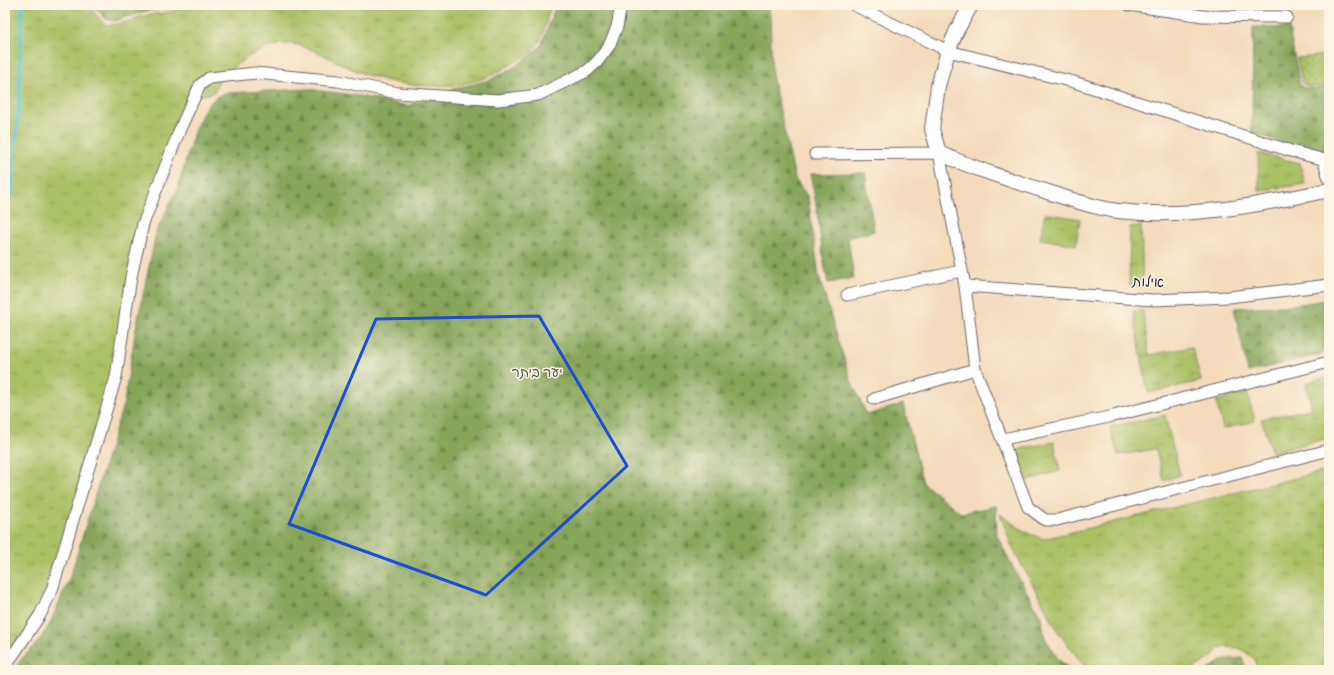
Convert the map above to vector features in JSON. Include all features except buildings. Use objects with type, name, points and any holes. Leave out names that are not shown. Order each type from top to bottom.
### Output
[{"type":"street","points":[[5,667],[40,615],[52,590],[116,377],[131,277],[144,224],[180,129],[200,85],[210,78],[255,73],[338,81],[376,90],[444,96],[498,100],[538,94],[587,71],[597,62],[609,46],[617,27],[621,5]]},
{"type":"street","points":[[854,5],[948,51],[1074,82],[1326,161],[1329,180]]},
{"type":"street","points":[[971,5],[948,51],[938,86],[932,129],[939,153],[965,286],[975,369],[1028,507],[1045,520],[1057,520],[1329,450]]},
{"type":"street","points":[[1129,5],[1203,16],[1287,17]]},
{"type":"street","points":[[815,154],[939,153],[977,170],[1089,206],[1118,211],[1159,213],[1211,210],[1263,203],[1329,190]]},
{"type":"street","points":[[847,295],[961,271]]},
{"type":"street","name":"אילות","points":[[965,286],[1152,300],[1229,297],[1329,285]]},
{"type":"street","points":[[1003,439],[1109,417],[1329,362]]},
{"type":"street","points":[[874,399],[975,369]]},
{"type":"highlighted area","points":[[539,316],[627,466],[486,595],[289,524],[376,319]]},
{"type":"green space","points":[[5,5],[87,5],[106,25],[112,25],[143,16],[173,11],[188,5],[551,5],[539,42],[531,51],[499,72],[475,81],[442,86],[426,86],[392,82],[362,73],[322,54],[298,45],[287,44],[261,50],[237,65],[218,83],[213,93],[195,96],[157,180],[107,401],[53,572],[36,618],[5,662]]},
{"type":"green space","points":[[92,5],[180,5],[175,8],[146,11],[115,21],[106,19]]},
{"type":"green space","name":"יער ביתר","points":[[556,5],[768,5],[770,14],[772,75],[795,179],[808,197],[819,277],[851,381],[867,415],[903,404],[923,483],[961,513],[996,506],[997,535],[1011,564],[1041,617],[1045,638],[1059,660],[1071,670],[15,670],[18,663],[38,642],[50,624],[70,577],[124,402],[136,328],[157,229],[177,190],[195,129],[206,107],[216,97],[225,93],[308,89],[358,96],[408,106],[453,89],[490,80],[516,66],[541,46]]},
{"type":"green space","points":[[1253,27],[1289,28],[1300,86],[1309,89],[1329,88],[1329,157],[1252,133]]},
{"type":"green space","points":[[1329,55],[1329,86],[1309,87],[1302,83],[1297,58]]},
{"type":"green space","points":[[1258,153],[1300,163],[1305,184],[1259,191]]},
{"type":"green space","points":[[865,173],[874,231],[848,238],[854,278],[828,283],[810,174]]},
{"type":"green space","points":[[1045,213],[1080,219],[1076,245],[1040,239]]},
{"type":"green space","points":[[1141,226],[1143,287],[1129,285],[1130,227]]},
{"type":"green space","points":[[1329,300],[1329,352],[1248,372],[1234,308],[1282,306]]},
{"type":"green space","points":[[1143,310],[1149,355],[1192,347],[1201,381],[1148,393],[1133,311]]},
{"type":"green space","points":[[1329,377],[1329,438],[1272,452],[1261,419],[1312,409],[1306,383]]},
{"type":"green space","points":[[1247,392],[1255,421],[1223,429],[1216,401]]},
{"type":"green space","points":[[1165,415],[1180,475],[1164,481],[1156,449],[1118,455],[1110,427]]},
{"type":"green space","points":[[1054,442],[1060,471],[1024,481],[1018,461],[1018,453],[1020,449]]},
{"type":"green space","points":[[1329,470],[1329,670],[1257,670],[1255,659],[1240,648],[1219,647],[1212,657],[1191,670],[1087,670],[1059,633],[1012,547],[1000,514],[1025,532],[1043,539]]},
{"type":"green space","points":[[1242,658],[1247,670],[1207,670],[1225,659]]},
{"type":"waterway","points":[[5,206],[12,191],[19,101],[22,5]]}]
